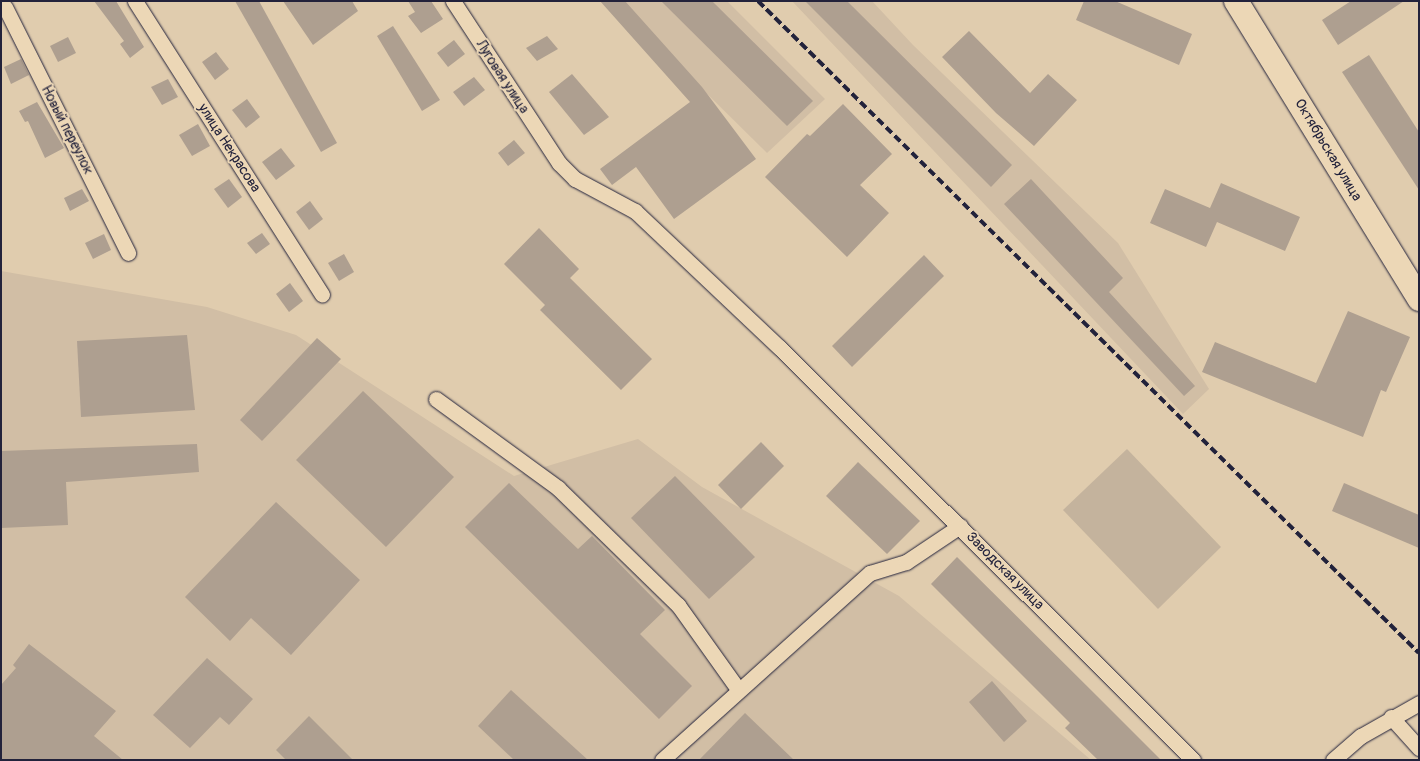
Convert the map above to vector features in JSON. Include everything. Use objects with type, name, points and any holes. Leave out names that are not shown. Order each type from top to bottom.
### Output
[{"type":"main road","name":"Октябрьская улица","points":[[1236,1],[1419,298]]},
{"type":"street","name":"улица Некрасова","points":[[135,1],[322,295]]},
{"type":"street","name":"Луговая улица","points":[[453,1],[551,152],[575,179],[635,211],[779,346],[960,526]]},
{"type":"street","name":"Новый переулок","points":[[8,6],[128,253]]},
{"type":"street","points":[[436,399],[558,488],[678,605],[738,689]]},
{"type":"street","name":"Заводская улица","points":[[662,760],[738,689],[870,573],[906,562],[960,526],[1193,760]]},
{"type":"street","points":[[1333,760],[1361,736],[1391,717],[1419,703]]},
{"type":"street","points":[[1391,717],[1419,748]]},
{"type":"shaded area","points":[[613,1],[727,1],[825,99],[767,153]]},
{"type":"shaded area","points":[[792,1],[872,1],[913,45],[1118,243],[1209,389],[1183,414]]},
{"type":"shaded area","points":[[1,271],[207,307],[296,335],[514,476],[638,439],[702,487],[899,596],[1091,760],[1,760]]},
{"type":"shaded area","points":[[1127,449],[1221,547],[1158,609],[1063,510]]},
{"type":"building","points":[[94,1],[116,1],[144,47],[130,58],[120,44],[124,41]]},
{"type":"building","points":[[235,1],[259,1],[337,143],[321,152]]},
{"type":"building","points":[[283,1],[352,1],[358,11],[313,45]]},
{"type":"building","points":[[408,1],[431,1],[443,19],[421,33],[408,16],[415,12]]},
{"type":"building","points":[[600,1],[625,1],[702,87],[756,159],[674,219],[636,167],[612,185],[600,169],[690,102]]},
{"type":"building","points":[[661,1],[712,1],[813,101],[787,126]]},
{"type":"building","points":[[805,1],[847,1],[1012,165],[991,187]]},
{"type":"building","points":[[1084,1],[1115,1],[1192,34],[1179,65],[1076,20]]},
{"type":"building","points":[[1351,1],[1404,1],[1338,45],[1322,20]]},
{"type":"building","points":[[393,26],[440,100],[422,111],[377,36]]},
{"type":"building","points":[[969,31],[1030,93],[1048,74],[1077,100],[1034,146],[996,113],[942,57]]},
{"type":"building","points":[[547,36],[558,49],[537,61],[526,48]]},
{"type":"building","points":[[68,37],[76,53],[58,62],[50,46]]},
{"type":"building","points":[[454,40],[465,54],[448,67],[437,53]]},
{"type":"building","points":[[216,52],[229,69],[215,80],[202,62]]},
{"type":"building","points":[[1369,55],[1419,132],[1419,190],[1342,72]]},
{"type":"building","points":[[21,59],[29,75],[11,84],[4,67]]},
{"type":"building","points":[[572,74],[609,117],[584,135],[549,92]]},
{"type":"building","points":[[474,77],[485,90],[464,106],[453,92]]},
{"type":"building","points":[[168,79],[178,97],[162,105],[151,87]]},
{"type":"building","points":[[247,99],[260,117],[246,128],[232,110]]},
{"type":"building","points":[[37,102],[64,148],[45,158],[28,121],[25,122],[19,111]]},
{"type":"building","points":[[843,104],[892,154],[860,185],[889,213],[847,257],[765,177],[807,134],[810,136]]},
{"type":"building","points":[[198,124],[210,146],[192,156],[179,135]]},
{"type":"building","points":[[514,140],[525,153],[508,166],[498,153]]},
{"type":"building","points":[[281,148],[295,166],[276,180],[262,162]]},
{"type":"building","points":[[229,179],[242,197],[228,208],[214,189]]},
{"type":"building","points":[[1031,179],[1123,278],[1109,292],[1195,386],[1184,396],[1004,204]]},
{"type":"building","points":[[1221,183],[1300,217],[1285,251],[1217,222],[1206,247],[1150,223],[1165,189],[1210,208]]},
{"type":"building","points":[[82,189],[89,201],[70,211],[64,198]]},
{"type":"building","points":[[310,201],[323,219],[309,230],[296,212]]},
{"type":"building","points":[[539,228],[579,269],[570,278],[652,359],[621,390],[540,310],[545,305],[504,264]]},
{"type":"building","points":[[262,233],[270,244],[256,254],[247,243]]},
{"type":"building","points":[[104,234],[111,250],[93,259],[85,243]]},
{"type":"building","points":[[344,254],[354,272],[339,281],[328,263]]},
{"type":"building","points":[[924,255],[944,276],[852,367],[832,346]]},
{"type":"building","points":[[290,283],[303,301],[289,312],[276,294]]},
{"type":"building","points":[[1348,311],[1410,337],[1386,392],[1381,390],[1363,437],[1202,372],[1215,342],[1316,383]]},
{"type":"building","points":[[187,335],[195,410],[81,417],[77,341]]},
{"type":"building","points":[[317,338],[341,359],[262,441],[240,420]]},
{"type":"building","points":[[363,391],[454,477],[386,547],[296,460]]},
{"type":"building","points":[[761,442],[784,466],[741,509],[718,485]]},
{"type":"building","points":[[197,444],[199,472],[66,482],[68,525],[1,528],[1,451]]},
{"type":"building","points":[[858,462],[920,521],[887,554],[826,496]]},
{"type":"building","points":[[675,476],[755,557],[709,599],[631,518]]},
{"type":"building","points":[[509,483],[578,549],[592,536],[665,610],[640,634],[692,686],[659,719],[465,527]]},
{"type":"building","points":[[1344,483],[1419,515],[1419,548],[1332,511]]},
{"type":"building","points":[[276,502],[360,580],[291,655],[251,618],[230,641],[185,597]]},
{"type":"building","points":[[957,557],[1161,760],[1098,760],[1065,728],[1070,723],[931,584]]},
{"type":"building","points":[[29,644],[116,711],[94,736],[123,760],[1,760],[1,685],[16,668],[13,665]]},
{"type":"building","points":[[207,658],[253,699],[229,725],[220,717],[190,748],[153,715]]},
{"type":"building","points":[[992,681],[1027,721],[1004,742],[969,702]]},
{"type":"building","points":[[511,690],[588,760],[514,760],[478,726]]},
{"type":"building","points":[[745,713],[794,760],[699,760]]},
{"type":"building","points":[[309,716],[353,760],[286,760],[276,750]]},
{"type":"railway","points":[[758,1],[1419,653]]}]
